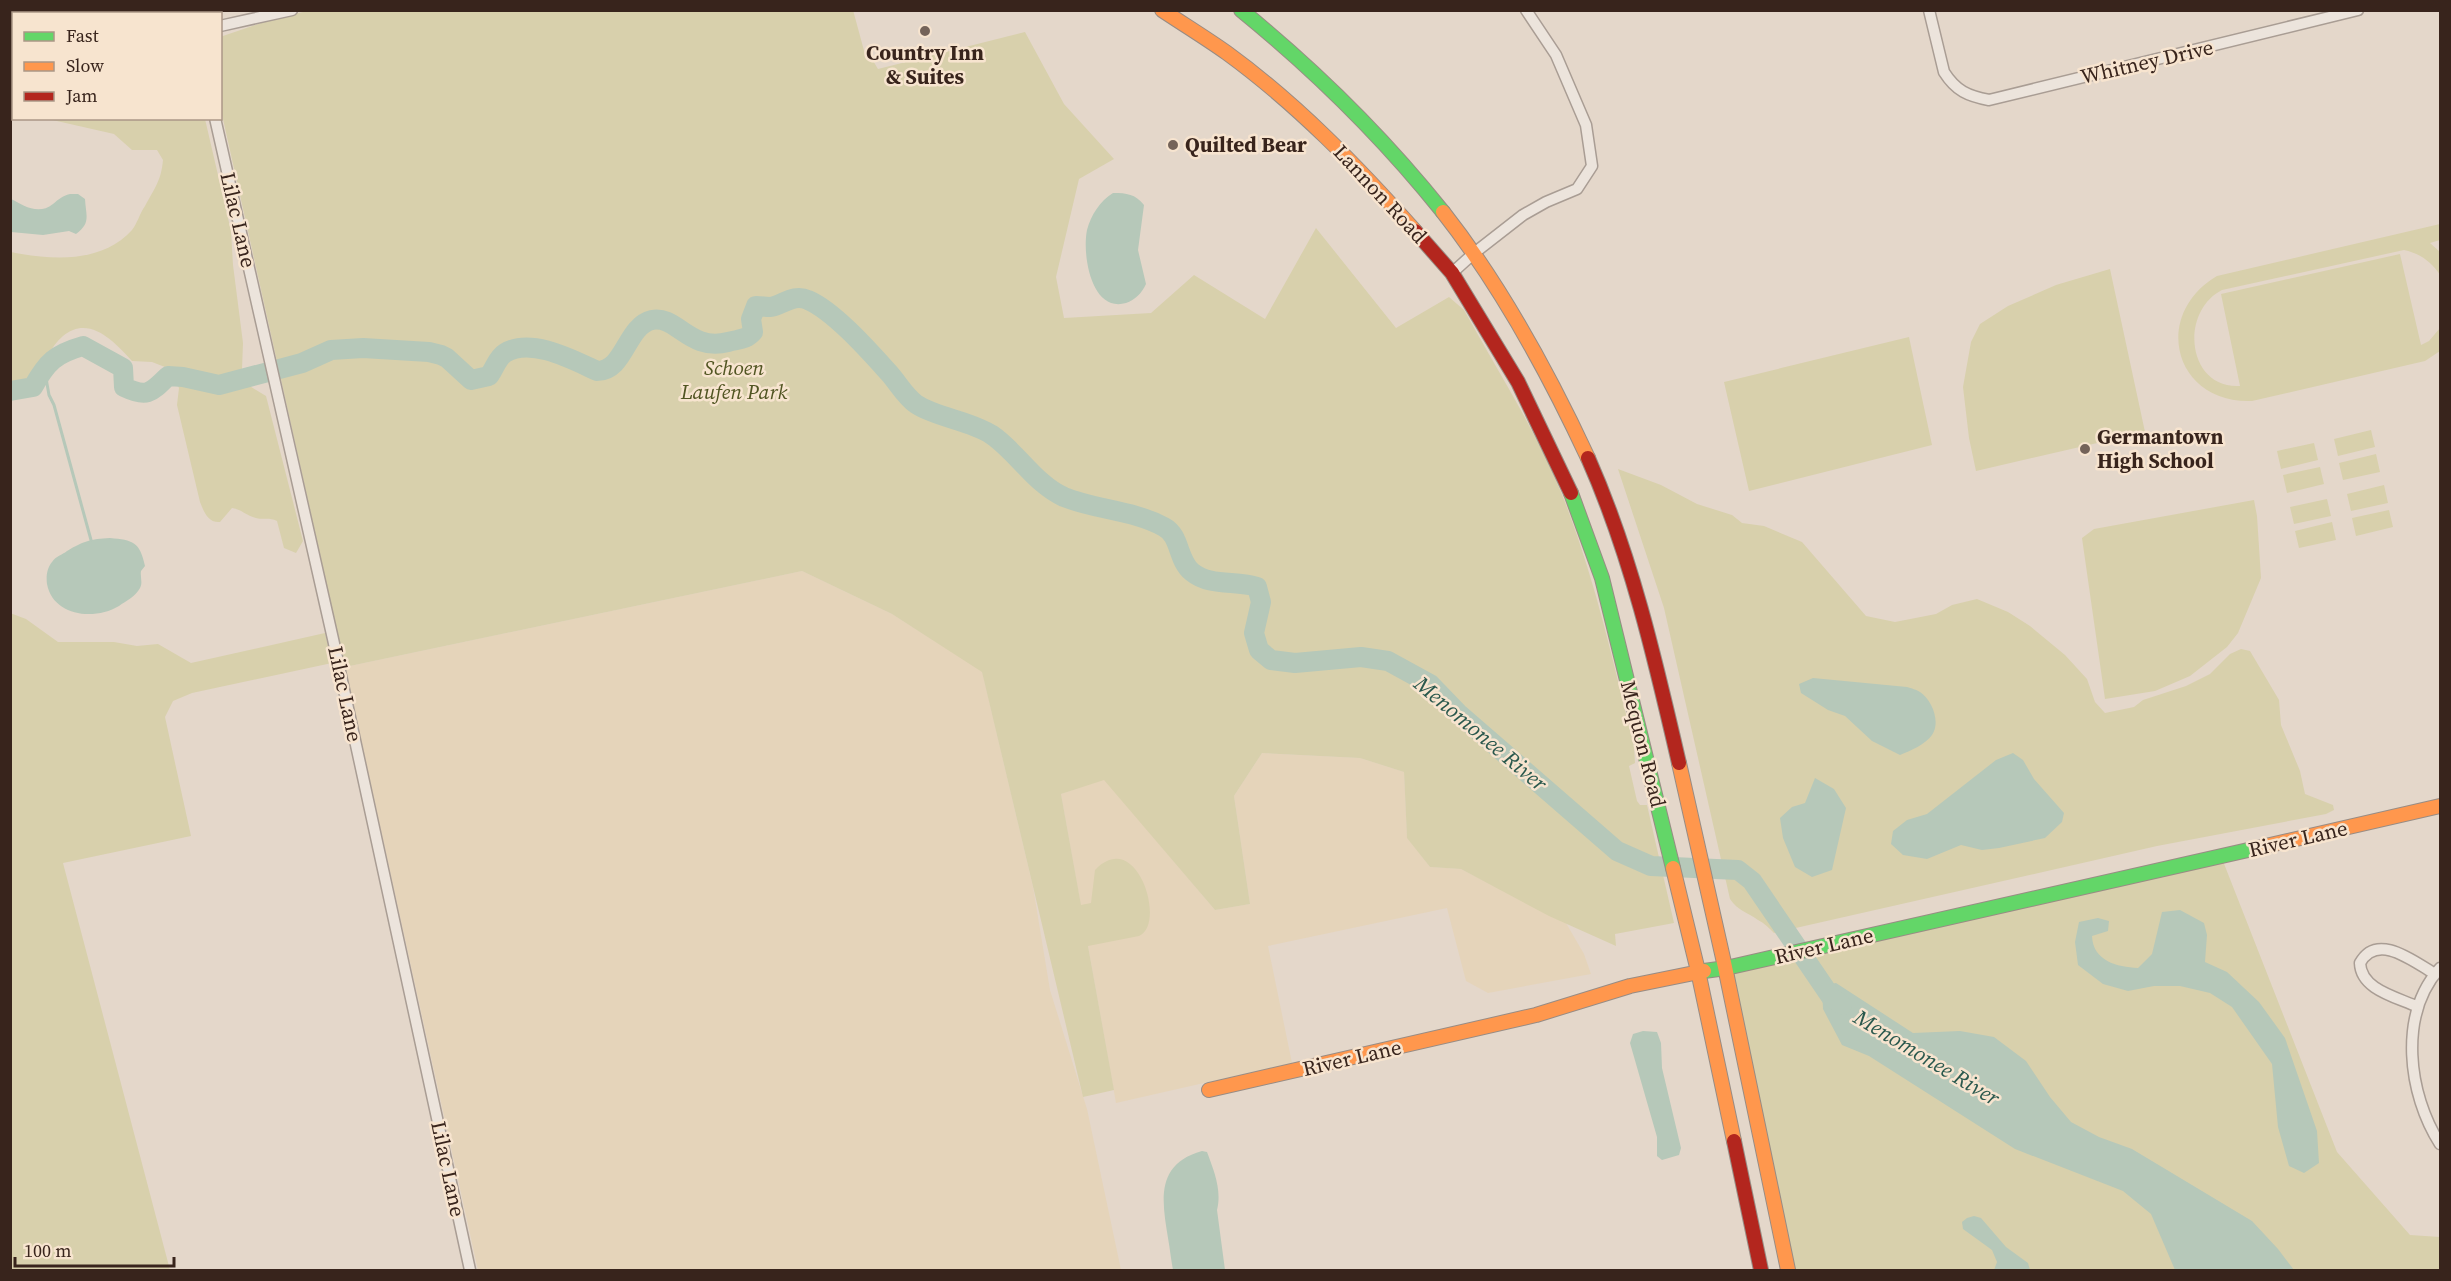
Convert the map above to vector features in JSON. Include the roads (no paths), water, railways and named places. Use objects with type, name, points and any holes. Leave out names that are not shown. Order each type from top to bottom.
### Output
[{"type":"main road","name":"Lannon Road","points":[[1162,10],[1227,53],[1305,117],[1374,185],[1452,273]]},
{"type":"main road","name":"Lannon Road","points":[[1241,10],[1272,35],[1364,122],[1446,216],[1473,254]]},
{"type":"main road","name":"Mequon Road","points":[[1473,254],[1507,303],[1564,409],[1600,485],[1634,583],[1726,968],[1788,1270]]},
{"type":"main road","name":"Mequon Road","points":[[1452,273],[1518,382],[1571,492],[1602,578],[1698,971],[1761,1270]]},
{"type":"main road","name":"River Lane","points":[[1209,1090],[1536,1015],[1583,999],[1698,971],[1726,968],[2440,806]]},
{"type":"main road","points":[[1743,1187],[1769,1181]]},
{"type":"street","points":[[222,26],[292,10]]},
{"type":"street","points":[[1452,273],[1523,215],[1577,189],[1592,166],[1586,125],[1556,55],[1526,10]]},
{"type":"street","name":"Whitney Drive","points":[[1929,10],[1944,72],[1953,85],[1968,96],[1989,100],[2324,15],[2358,10]]},
{"type":"street","name":"Lilac Lane","points":[[215,120],[277,386],[470,1270]]},
{"type":"street","points":[[2418,1007],[2372,986],[2363,978],[2360,963],[2365,954],[2372,950],[2384,949],[2438,971],[2418,1007],[2412,1039],[2412,1062],[2424,1114],[2440,1144]]},
{"type":"water","points":[[1113,193],[1130,195],[1144,205],[1138,250],[1146,284],[1138,296],[1132,300],[1114,304],[1104,299],[1097,291],[1086,253],[1087,230],[1091,219],[1100,204]]},
{"type":"water","points":[[70,194],[78,194],[85,199],[86,223],[76,234],[69,231],[43,235],[11,232],[11,199],[31,208],[42,209]]},
{"type":"water","points":[[110,538],[130,541],[141,552],[145,566],[141,571],[141,584],[138,591],[119,606],[98,613],[76,613],[57,603],[47,584],[50,564],[57,557],[83,543]]},
{"type":"water","points":[[1813,678],[1907,687],[1916,690],[1928,700],[1934,712],[1935,730],[1926,741],[1900,755],[1872,741],[1845,716],[1828,710],[1801,693],[1799,684]]},
{"type":"water","points":[[2013,753],[2023,760],[2034,779],[2064,813],[2062,822],[2045,838],[1982,850],[1961,845],[1927,859],[1903,855],[1891,844],[1893,831],[1907,820],[1927,814],[1996,760]]},
{"type":"water","points":[[1815,778],[1834,789],[1846,808],[1832,870],[1812,877],[1795,867],[1783,838],[1780,818],[1792,807],[1805,803]]},
{"type":"water","points":[[2180,910],[2204,923],[2207,935],[2205,962],[2227,972],[2259,1002],[2285,1038],[2317,1131],[2319,1163],[2304,1173],[2289,1166],[2278,1127],[2272,1064],[2232,1007],[2210,993],[2180,986],[2154,986],[2128,991],[2103,984],[2078,965],[2075,942],[2079,922],[2098,918],[2109,921],[2108,931],[2092,936],[2093,945],[2101,957],[2108,961],[2138,968],[2152,954],[2162,912]]},
{"type":"water","points":[[1836,983],[1913,1033],[1960,1031],[1994,1037],[2026,1061],[2050,1097],[2071,1122],[2099,1137],[2132,1149],[2252,1221],[2294,1270],[2175,1270],[2151,1214],[2123,1191],[2015,1149],[1869,1056],[1842,1045],[1823,1009],[1822,986]]},
{"type":"water","points":[[1643,1031],[1657,1032],[1661,1043],[1662,1068],[1681,1148],[1679,1155],[1662,1160],[1657,1156],[1657,1137],[1630,1043],[1633,1034]]},
{"type":"water","points":[[1202,1151],[1207,1152],[1219,1195],[1217,1210],[1225,1270],[1173,1270],[1164,1211],[1165,1186],[1169,1174],[1176,1165],[1187,1157]]},
{"type":"water","points":[[1974,1216],[1981,1218],[2006,1247],[2028,1263],[2030,1270],[1994,1270],[1997,1262],[1992,1250],[1963,1229],[1962,1222]]},
{"type":"waterway","name":"Menomonee River","points":[[10,391],[33,387],[53,360],[65,352],[83,346],[123,368],[124,387],[144,393],[153,390],[168,376],[219,385],[302,363],[331,350],[363,348],[429,352],[441,355],[471,380],[489,376],[505,353],[527,348],[552,352],[597,371],[614,364],[636,330],[652,320],[669,323],[693,338],[715,344],[750,335],[753,332],[751,319],[756,306],[770,307],[803,298],[829,313],[851,333],[916,404],[992,435],[1044,484],[1064,497],[1127,513],[1164,527],[1173,536],[1187,567],[1199,577],[1257,587],[1261,602],[1254,633],[1259,650],[1271,660],[1295,663],[1361,657],[1388,661],[1430,684],[1458,713],[1617,851],[1651,866],[1738,870],[1752,881],[1831,997],[1842,1005]]},
{"type":"waterway","points":[[44,367],[49,395],[54,405],[91,540]]},
{"type":"place","name":"Country Inn & Suites","points":[[925,31]]},
{"type":"place","name":"Quilted Bear","points":[[1173,145]]},
{"type":"place","name":"Germantown High School","points":[[2085,449]]},
{"type":"park label","name":"Schoen Laufen Park","points":[[734,380]]}]
